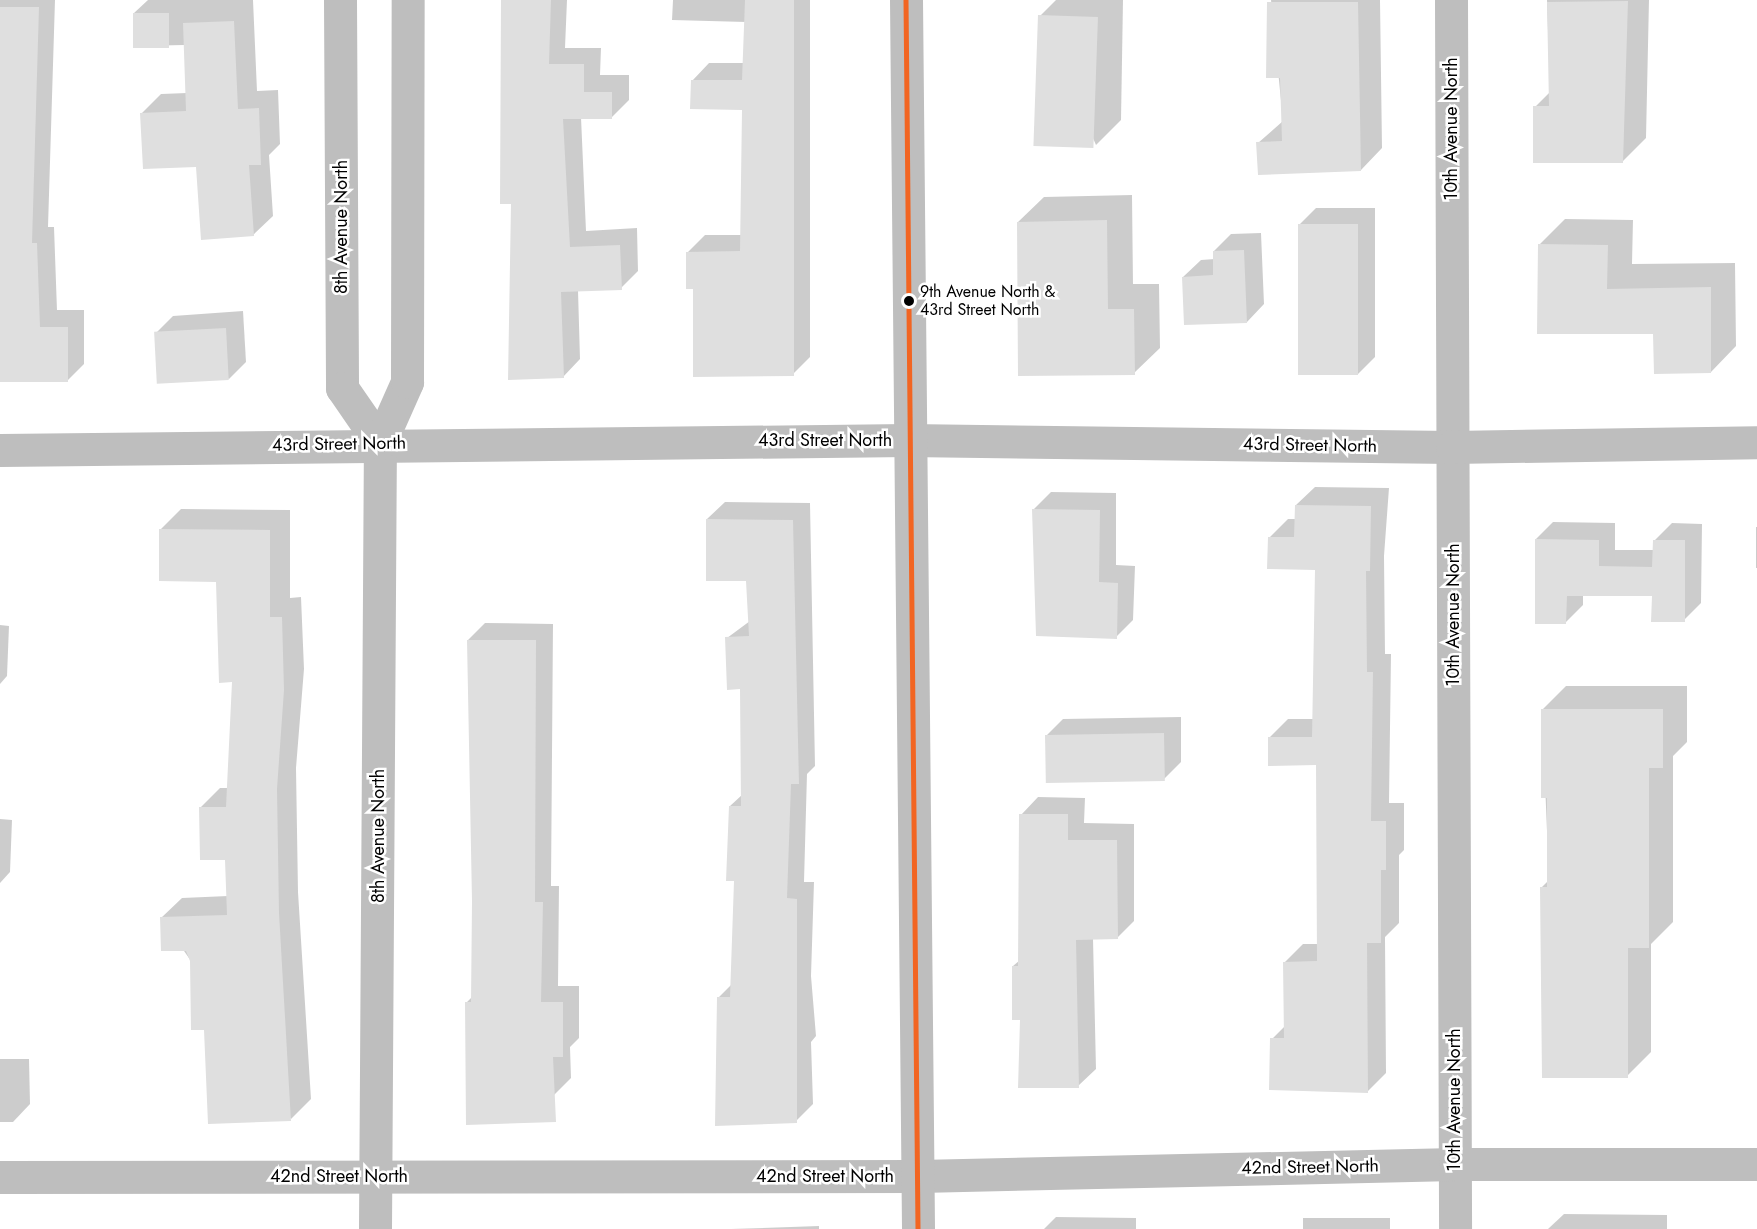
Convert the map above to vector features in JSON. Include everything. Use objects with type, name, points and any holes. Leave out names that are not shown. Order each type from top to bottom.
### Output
[{"type":"street","name":"8th Avenue North","points":[[340,0],[342,387],[380,443]]},
{"type":"street","name":"8th Avenue North","points":[[375,1229],[380,443],[407,382],[408,0]]},
{"type":"street","points":[[906,0],[908,440],[918,1229]]},
{"type":"street","name":"10th Avenue North","points":[[1451,0],[1455,1229]]},
{"type":"street","name":"43rd Street North","points":[[0,450],[380,443],[908,440],[1452,447],[1757,442]]},
{"type":"street","name":"42nd Street North","points":[[0,1177],[919,1176],[1455,1164],[1757,1164]]},
{"type":"building","points":[[501,0],[551,0],[549,64],[584,64],[584,92],[612,92],[612,119],[563,119],[570,247],[620,245],[622,290],[561,292],[564,378],[508,380],[511,204],[500,204]]},
{"type":"building","points":[[745,0],[794,0],[794,376],[693,377],[693,289],[686,289],[686,252],[740,251],[742,110],[690,109],[691,80],[742,80]]},
{"type":"building","points":[[1628,1],[1623,163],[1533,163],[1533,106],[1549,106],[1547,2]]},
{"type":"building","points":[[1267,2],[1358,2],[1361,171],[1258,175],[1256,142],[1282,141],[1280,78],[1266,78]]},
{"type":"building","points":[[0,7],[39,7],[32,243],[37,243],[40,327],[68,327],[68,382],[0,382]]},
{"type":"building","points":[[133,13],[169,13],[169,48],[133,48]]},
{"type":"building","points":[[1038,15],[1098,17],[1093,148],[1033,146]]},
{"type":"building","points":[[234,21],[238,109],[259,108],[261,165],[249,165],[254,236],[201,240],[196,167],[143,169],[140,113],[186,111],[183,23]]},
{"type":"building","points":[[1107,220],[1108,309],[1134,309],[1135,375],[1018,376],[1017,222]]},
{"type":"building","points":[[1298,224],[1358,224],[1358,375],[1298,375]]},
{"type":"building","points":[[1538,244],[1608,245],[1607,289],[1711,287],[1711,373],[1654,374],[1653,334],[1537,334]]},
{"type":"building","points":[[1244,250],[1247,323],[1184,325],[1182,277],[1213,275],[1213,251]]},
{"type":"building","points":[[226,328],[229,380],[157,384],[154,332]]},
{"type":"building","points":[[1295,505],[1371,506],[1370,571],[1366,571],[1367,672],[1373,672],[1371,821],[1386,821],[1386,870],[1381,870],[1381,943],[1367,943],[1368,1093],[1269,1090],[1270,1038],[1284,1038],[1283,962],[1317,961],[1316,765],[1268,766],[1268,737],[1312,737],[1315,570],[1267,569],[1268,537],[1294,537]]},
{"type":"building","points":[[1032,509],[1100,510],[1099,582],[1118,583],[1117,639],[1036,636]]},
{"type":"building","points":[[706,519],[793,520],[799,784],[791,784],[787,898],[797,899],[797,1123],[715,1126],[717,997],[730,997],[734,881],[726,881],[729,806],[741,806],[740,689],[727,690],[725,637],[749,636],[746,581],[706,581]]},
{"type":"building","points":[[159,529],[270,530],[270,617],[282,617],[284,690],[277,789],[279,913],[291,1121],[208,1124],[204,1030],[191,1030],[190,961],[186,951],[161,951],[160,917],[227,915],[225,860],[200,860],[199,807],[226,807],[232,682],[219,683],[216,582],[159,581]]},
{"type":"building","points":[[1535,539],[1599,540],[1599,566],[1652,567],[1653,540],[1685,540],[1685,622],[1651,622],[1652,596],[1567,596],[1566,624],[1535,624]]},
{"type":"building","points":[[467,640],[536,640],[535,902],[543,902],[541,1002],[563,1002],[563,1057],[553,1057],[556,1122],[466,1125],[465,1002],[471,1002],[472,901]]},
{"type":"building","points":[[1541,709],[1663,709],[1663,768],[1649,768],[1649,948],[1628,948],[1628,1078],[1542,1078],[1540,887],[1547,887],[1547,798],[1541,798]]},
{"type":"building","points":[[1164,733],[1165,781],[1046,783],[1045,735]]},
{"type":"building","points":[[1019,814],[1068,814],[1068,840],[1117,840],[1118,939],[1076,940],[1079,1088],[1018,1088],[1020,1020],[1012,1020],[1012,966],[1018,966]]},
{"type":"transit line","points":[[906,0],[918,1229]]},
{"type":"place","name":"9th Avenue North & 43rd Street North","points":[[909,301]]}]
